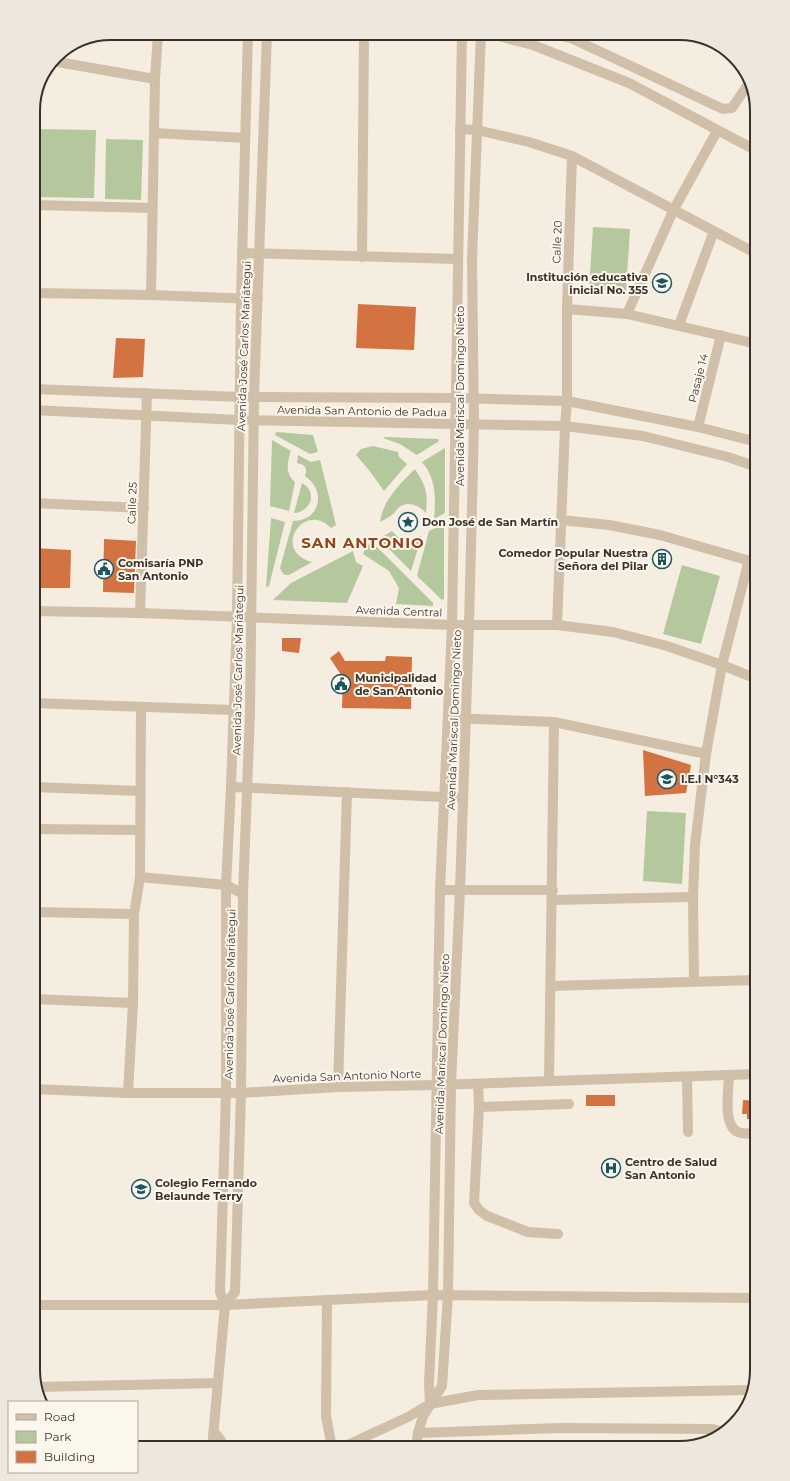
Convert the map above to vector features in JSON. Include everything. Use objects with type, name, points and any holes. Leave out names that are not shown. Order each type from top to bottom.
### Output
[{"type":"street","points":[[151,295],[155,79],[158,40]]},
{"type":"street","name":"Avenida José Carlos Mariátegui","points":[[213,1441],[225,1305],[220,1292],[226,1093],[226,885],[231,787],[232,710],[237,618],[241,299],[248,40]]},
{"type":"street","name":"Avenida José Carlos Mariátegui","points":[[225,1305],[235,1292],[241,1093],[243,894],[248,788],[254,396],[267,40]]},
{"type":"street","points":[[362,257],[364,40]]},
{"type":"street","name":"Avenida Mariscal Domingo Nieto","points":[[430,1404],[428,1383],[433,1295],[440,890],[452,625],[457,424],[456,398],[462,40]]},
{"type":"street","name":"Avenida Mariscal Domingo Nieto","points":[[417,1441],[423,1416],[442,1386],[448,1295],[451,1085],[460,890],[469,625],[474,425],[472,259],[481,40]]},
{"type":"street","points":[[514,40],[533,45],[629,84],[750,148]]},
{"type":"street","points":[[575,40],[723,109],[732,108],[746,86]]},
{"type":"street","points":[[60,62],[155,79]]},
{"type":"street","points":[[460,130],[477,130],[529,142],[572,156],[750,250]]},
{"type":"street","points":[[627,314],[674,209],[717,131]]},
{"type":"street","points":[[154,133],[245,138]]},
{"type":"street","name":"Calle 20","points":[[557,626],[567,402],[567,309],[572,156]]},
{"type":"street","points":[[40,205],[152,208]]},
{"type":"street","points":[[679,325],[714,231]]},
{"type":"street","points":[[242,253],[458,259]]},
{"type":"street","points":[[40,293],[258,299]]},
{"type":"street","points":[[567,309],[627,314],[750,342]]},
{"type":"street","name":"Pasaje 14","points":[[698,427],[721,335]]},
{"type":"street","name":"Avenida San Antonio de Padua","points":[[40,389],[240,397],[456,398],[567,402],[698,427],[750,440]]},
{"type":"street","name":"Calle 25","points":[[140,613],[147,393]]},
{"type":"street","name":"Avenida San Antonio de Padua","points":[[40,410],[254,421],[565,426],[643,436],[728,456],[750,464]]},
{"type":"street","points":[[40,503],[144,508]]},
{"type":"street","points":[[561,520],[609,525],[660,535],[750,560]]},
{"type":"street","points":[[694,981],[692,897],[695,846],[706,754],[722,665],[750,571]]},
{"type":"street","name":"Avenida Central","points":[[40,611],[140,613],[237,618],[452,625],[557,626],[613,632],[667,646],[750,676]]},
{"type":"street","points":[[40,703],[232,710]]},
{"type":"street","points":[[128,1094],[133,1003],[134,914],[140,877],[141,707]]},
{"type":"street","points":[[448,718],[554,722],[706,754]]},
{"type":"street","points":[[550,1082],[554,722]]},
{"type":"street","points":[[446,758],[464,760]]},
{"type":"street","points":[[40,787],[140,791]]},
{"type":"street","points":[[231,787],[463,798]]},
{"type":"street","points":[[338,1087],[347,792]]},
{"type":"street","points":[[40,829],[140,830]]},
{"type":"street","points":[[140,877],[226,885],[243,894]]},
{"type":"street","points":[[440,890],[553,895],[692,897]]},
{"type":"street","points":[[40,912],[134,914]]},
{"type":"street","points":[[551,986],[750,980]]},
{"type":"street","points":[[40,999],[133,1003]]},
{"type":"street","name":"Avenida San Antonio Norte","points":[[40,1089],[128,1094],[241,1093],[338,1087],[550,1082],[750,1074]]},
{"type":"street","points":[[730,1075],[728,1116],[730,1124],[733,1129],[740,1133],[750,1133]]},
{"type":"street","points":[[687,1077],[688,1132]]},
{"type":"street","points":[[478,1084],[479,1107],[474,1203],[479,1210],[487,1216],[528,1232],[558,1234]]},
{"type":"street","points":[[479,1107],[569,1104]]},
{"type":"street","points":[[40,1305],[225,1305],[433,1295],[750,1298]]},
{"type":"street","points":[[327,1300],[326,1416],[331,1441]]},
{"type":"street","points":[[42,1387],[218,1383]]},
{"type":"street","points":[[356,1441],[408,1417],[430,1404],[478,1395],[747,1390]]},
{"type":"street","points":[[418,1433],[560,1428],[716,1430]]},
{"type":"street","points":[[214,1432],[221,1441]]},
{"type":"green space","points":[[40,129],[96,130],[94,198],[40,197]]},
{"type":"green space","points":[[106,139],[143,140],[141,200],[105,199]]},
{"type":"green space","points":[[593,227],[630,229],[626,292],[589,290]]},
{"type":"green space","points":[[276,432],[313,435],[318,452],[310,454],[275,435]]},
{"type":"green space","points":[[383,438],[438,439],[439,441],[417,455],[400,444]]},
{"type":"green space","points":[[272,440],[291,451],[288,472],[295,482],[289,511],[270,506]]},
{"type":"green space","points":[[373,446],[398,452],[399,457],[407,464],[384,491],[356,455],[361,449]]},
{"type":"green space","points":[[445,448],[445,513],[434,519],[434,489],[427,468],[422,462]]},
{"type":"green space","points":[[298,455],[311,462],[320,460],[336,525],[331,528],[321,521],[311,520],[302,524],[296,530],[293,539],[294,548],[300,556],[312,562],[289,575],[285,575],[280,568],[293,521],[302,520],[309,516],[314,511],[318,497],[312,482],[305,476],[305,467],[302,464],[297,463]]},
{"type":"green space","points":[[415,469],[422,480],[426,494],[426,513],[413,504],[405,504],[398,508],[389,517],[380,522],[388,500]]},
{"type":"green space","points":[[302,483],[310,491],[310,501],[305,509],[294,513]]},
{"type":"green space","points":[[271,518],[285,522],[269,586],[266,587]]},
{"type":"green space","points":[[442,525],[444,527],[444,599],[442,600],[417,576],[429,531]]},
{"type":"green space","points":[[392,531],[395,535],[406,540],[418,538],[422,535],[411,571],[379,539]]},
{"type":"green space","points":[[372,542],[433,603],[433,606],[396,604],[399,588],[389,571],[363,554],[367,546]]},
{"type":"green space","points":[[353,551],[356,562],[363,566],[347,603],[273,600],[291,583]]},
{"type":"green space","points":[[682,565],[720,576],[701,644],[663,634]]},
{"type":"green space","points":[[647,811],[686,813],[682,884],[643,881]]},
{"type":"building","points":[[358,304],[416,307],[414,350],[356,348]]},
{"type":"building","points":[[116,338],[145,339],[143,377],[113,378]]},
{"type":"building","points":[[104,539],[136,541],[134,593],[103,592]]},
{"type":"building","points":[[40,548],[71,550],[70,588],[40,588]]},
{"type":"building","name":"Comedor Popular Nuestra Señora del Pilar","points":[[656,550],[670,552],[668,568],[654,566]]},
{"type":"building","points":[[282,638],[301,638],[299,653],[282,651]]},
{"type":"building","points":[[339,651],[345,661],[385,661],[386,656],[412,657],[411,709],[342,708],[343,678],[330,658]]},
{"type":"building","name":"I.E.I N°343","points":[[643,750],[691,765],[686,793],[645,796]]},
{"type":"building","points":[[586,1095],[615,1095],[615,1106],[586,1106]]},
{"type":"building","points":[[743,1100],[750,1100],[750,1119],[747,1119],[747,1114],[742,1114]]},
{"type":"place","name":"Institución educativa inicial No. 355","points":[[662,283]]},
{"type":"place","name":"Don José de San Martín","points":[[408,522]]},
{"type":"place","name":"Comedor Popular Nuestra Señora del Pilar","points":[[662,559]]},
{"type":"place","name":"Comisaría PNP San Antonio","points":[[104,569]]},
{"type":"place","name":"Municipalidad de San Antonio","points":[[341,684]]},
{"type":"place","name":"I.E.I N°343","points":[[667,779]]},
{"type":"place","name":"Centro de Salud San Antonio","points":[[611,1168]]},
{"type":"place","name":"Colegio Fernando Belaunde Terry","points":[[141,1189]]},
{"type":"district","name":"SAN ANTONIO","points":[[363,543]]}]
